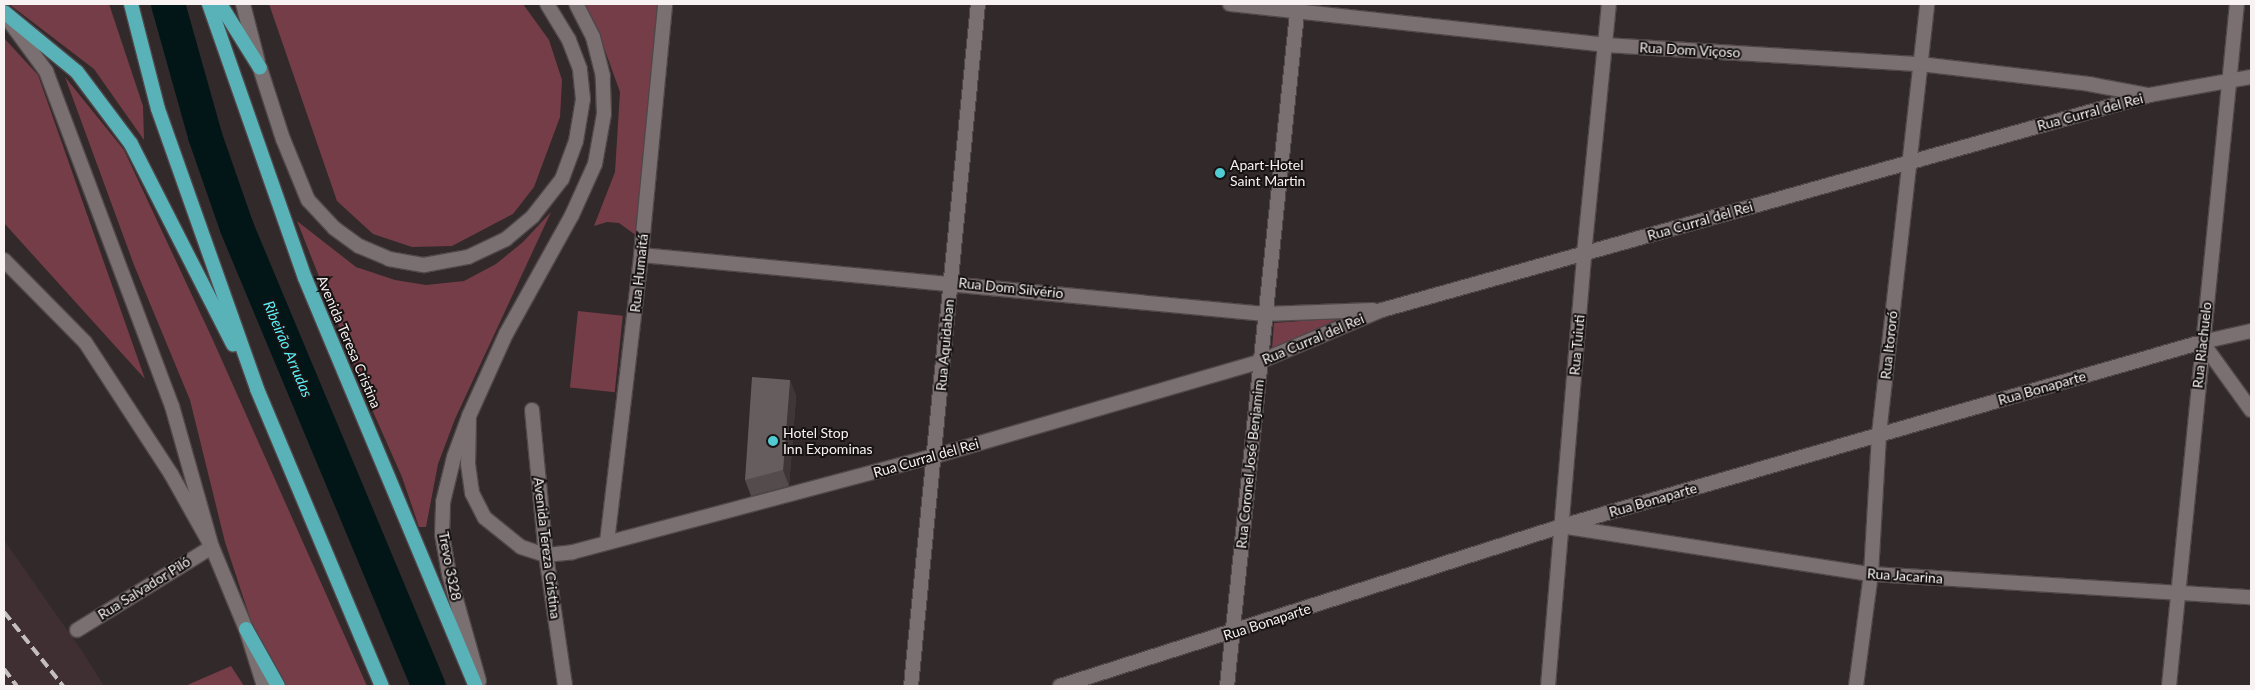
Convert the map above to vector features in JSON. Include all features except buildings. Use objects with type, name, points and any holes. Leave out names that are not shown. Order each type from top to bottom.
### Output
[{"type":"highway","points":[[131,4],[158,109],[257,389],[382,686]]},
{"type":"highway","name":"Avenida Teresa Cristina","points":[[209,4],[305,278],[476,686]]},
{"type":"highway","points":[[220,4],[260,68]]},
{"type":"highway","points":[[4,13],[77,72],[131,144],[257,389]]},
{"type":"highway","points":[[246,629],[278,686]]},
{"type":"street","points":[[243,4],[260,68],[284,139],[308,200],[334,228],[359,246],[390,259],[424,265],[468,257],[506,239],[533,216],[562,179],[576,140],[583,99],[580,69],[569,40],[547,4]]},
{"type":"street","name":"Trevo 3328","points":[[480,686],[449,574],[442,535],[443,502],[454,457],[469,416],[506,334],[572,215],[595,164],[604,114],[603,76],[593,38],[576,4]]},
{"type":"street","name":"Rua Humaitá","points":[[607,542],[641,255],[665,4]]},
{"type":"street","name":"Rua Aquidaban","points":[[911,686],[978,4]]},
{"type":"street","name":"Rua Dom Viçoso","points":[[1230,4],[1298,8],[1605,45],[1920,64],[2089,84],[2150,95]]},
{"type":"street","name":"Rua Tuiuti","points":[[1548,686],[1584,254],[1609,4]]},
{"type":"street","name":"Rua Itororó","points":[[1856,686],[1871,574],[1878,434],[1927,4]]},
{"type":"street","name":"Rua Riachuelo","points":[[2169,686],[2227,82],[2237,4]]},
{"type":"street","name":"Rua Coronel José Benjamim","points":[[1226,686],[1298,8]]},
{"type":"street","points":[[4,13],[46,71],[172,406],[212,547],[246,629],[264,686]]},
{"type":"street","name":"Rua Curral del Rei","points":[[469,416],[468,464],[472,493],[485,518],[521,547],[546,555],[573,552],[935,456],[1262,361],[1382,310],[2150,95],[2251,77]]},
{"type":"street","name":"Rua Dom Silvério","points":[[641,255],[951,282],[1265,314],[1382,310]]},
{"type":"street","points":[[4,260],[85,342],[171,474],[212,547]]},
{"type":"street","name":"Rua Bonaparte","points":[[1060,686],[1232,633],[1562,526],[2202,342],[2251,331]]},
{"type":"street","points":[[2202,342],[2251,410]]},
{"type":"street","name":"Avenida Tereza Cristina","points":[[532,410],[546,555],[565,686]]},
{"type":"street","name":"Rua Jacarina","points":[[1562,526],[1871,574],[2177,591],[2251,597]]},
{"type":"street","name":"Rua Salvador Piló","points":[[77,630],[212,547]]},
{"type":"shaded area","points":[[9,4],[109,4],[143,106],[144,140],[94,69]]},
{"type":"shaded area","points":[[269,4],[523,4],[549,40],[562,80],[560,117],[534,187],[513,214],[452,246],[412,247],[373,234],[337,201]]},
{"type":"shaded area","points":[[578,4],[660,4],[637,236],[619,223],[607,222],[594,226],[615,172],[620,92],[598,31]]},
{"type":"shaded area","points":[[4,38],[38,75],[145,379],[4,223]]},
{"type":"shaded area","points":[[65,77],[124,150],[212,338],[367,686],[286,686],[253,627],[225,542],[190,400],[134,265]]},
{"type":"shaded area","points":[[551,212],[455,419],[438,464],[426,527],[419,527],[402,477],[370,405],[297,221],[356,267],[395,280],[426,285],[464,281],[496,264],[523,242]]},
{"type":"shaded area","points":[[578,311],[623,316],[615,392],[570,388]]},
{"type":"shaded area","points":[[1340,318],[1272,349],[1274,323]]},
{"type":"shaded area","points":[[4,540],[84,654],[104,686],[4,686]]},
{"type":"shaded area","points":[[231,666],[244,686],[185,686]]},
{"type":"waterway","name":"Ribeirão Arrudas","points":[[168,4],[205,136],[237,228],[429,686]]},
{"type":"railway","points":[[4,612],[63,686]]},
{"type":"railway","points":[[4,669],[17,686]]},
{"type":"place","name":"Apart-Hotel Saint Martin","points":[[1220,173]]},
{"type":"place","name":"Hotel Stop Inn Expominas","points":[[773,441]]}]
